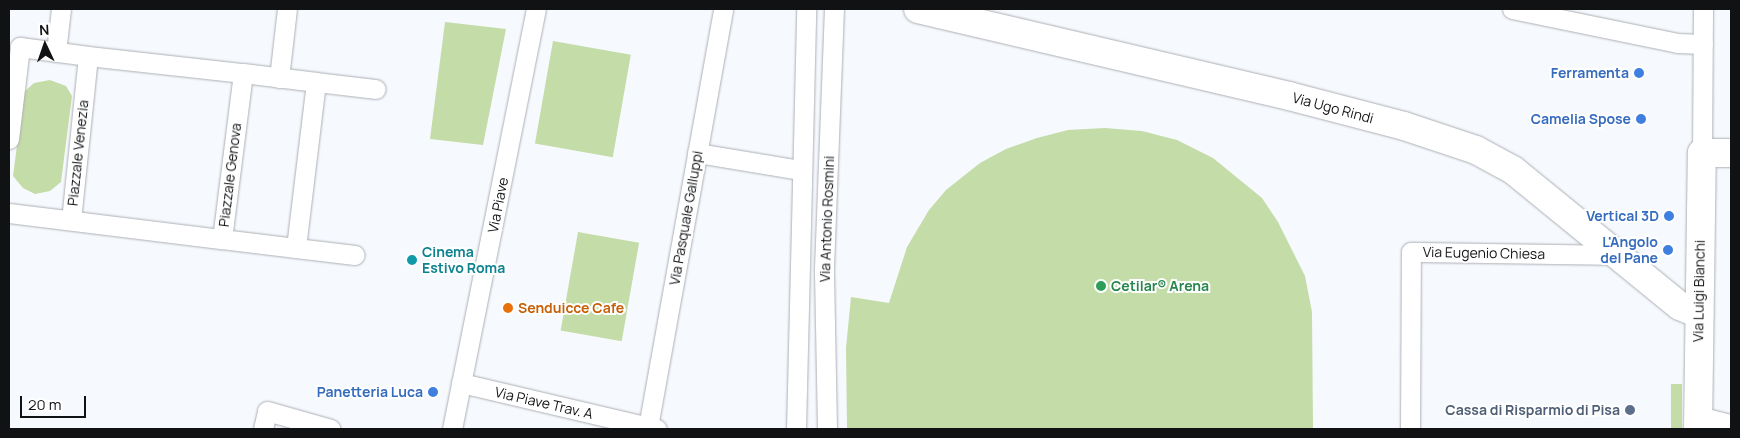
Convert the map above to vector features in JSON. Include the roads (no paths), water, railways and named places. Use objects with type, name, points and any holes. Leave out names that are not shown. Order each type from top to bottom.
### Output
[{"type":"street","points":[[56,52],[61,9]]},
{"type":"street","points":[[279,78],[287,9]]},
{"type":"street","name":"Via Piave","points":[[452,429],[536,9]]},
{"type":"street","name":"Via Pasquale Galluppi","points":[[652,428],[697,153],[723,9]]},
{"type":"street","name":"Via Antonio Rosmini","points":[[796,429],[800,170],[806,9]]},
{"type":"street","name":"Via Antonio Rosmini","points":[[827,429],[824,268],[834,9]]},
{"type":"street","name":"Via Ugo Rindi","points":[[918,9],[1169,66],[1445,139],[1513,170],[1680,306],[1699,314]]},
{"type":"street","points":[[1512,9],[1677,43],[1703,44]]},
{"type":"street","points":[[1703,9],[1702,153],[1731,153]]},
{"type":"street","points":[[9,139],[14,47],[376,89]]},
{"type":"street","name":"Piazzale Venezia","points":[[9,213],[71,220],[88,56]]},
{"type":"street","name":"Piazzale Genova","points":[[243,73],[222,239],[355,255]]},
{"type":"street","points":[[296,248],[316,82]]},
{"type":"street","points":[[697,153],[800,170]]},
{"type":"street","name":"Via Luigi Bianchi","points":[[1698,422],[1702,153]]},
{"type":"street","points":[[71,220],[222,239]]},
{"type":"street","name":"Via Eugenio Chiesa","points":[[1410,429],[1411,252],[1614,254]]},
{"type":"street","name":"Via Piave Trav. A","points":[[461,383],[652,428]]},
{"type":"street","points":[[263,429],[266,411],[332,429]]},
{"type":"street","points":[[1698,422],[1731,424]]},
{"type":"place","name":"Ferramenta","points":[[1639,73]]},
{"type":"place","name":"Camelia Spose","points":[[1641,119]]},
{"type":"place","name":"Vertical 3D","points":[[1669,216]]},
{"type":"place","name":"L'Angolo del Pane","points":[[1668,250]]},
{"type":"place","name":"Cinema Estivo Roma","points":[[412,260]]},
{"type":"place","name":"Cetilar® Arena","points":[[1101,286]]},
{"type":"place","name":"Senduicce Cafe","points":[[508,308]]},
{"type":"place","name":"Panetteria Luca","points":[[433,392]]},
{"type":"place","name":"Cassa di Risparmio di Pisa","points":[[1630,410]]}]
